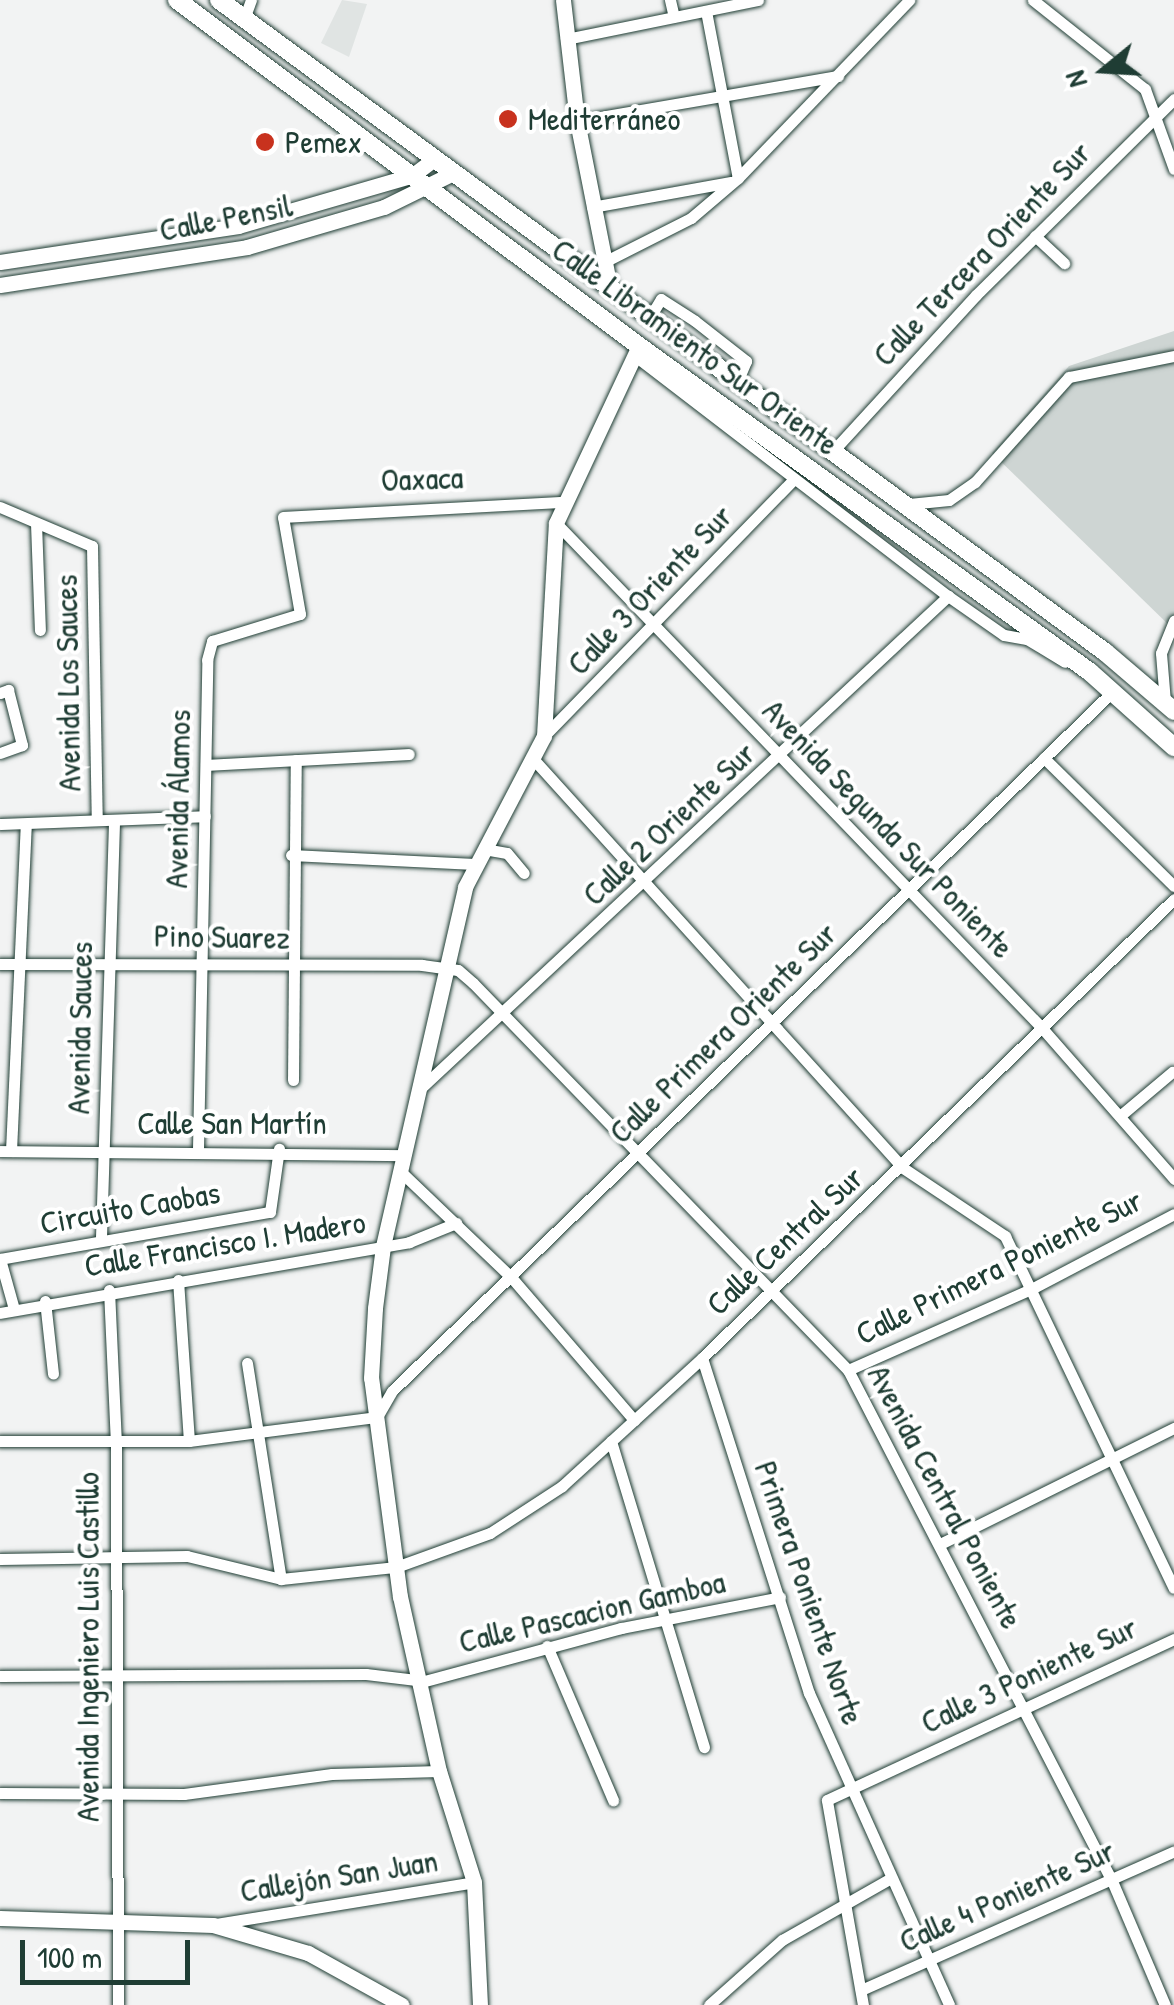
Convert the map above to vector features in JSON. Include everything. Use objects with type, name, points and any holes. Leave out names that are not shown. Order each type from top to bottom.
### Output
[{"type":"main road","name":"Calle Libramiento Sur Oriente","points":[[177,0],[413,175],[637,351],[1090,672],[1174,746]]},
{"type":"main road","name":"Calle Libramiento Sur Oriente","points":[[219,0],[738,380],[1169,706]]},
{"type":"street","points":[[244,18],[251,0]]},
{"type":"street","points":[[564,0],[576,121],[610,288]]},
{"type":"street","points":[[670,0],[674,17]]},
{"type":"street","points":[[566,39],[758,0]]},
{"type":"street","points":[[606,261],[691,218],[735,180],[909,0]]},
{"type":"street","points":[[1033,0],[1146,89],[1174,169]]},
{"type":"street","points":[[706,11],[735,180]]},
{"type":"street","points":[[576,121],[838,76]]},
{"type":"street","name":"Calle Tercera Oriente Sur","points":[[833,451],[1035,236],[1174,100]]},
{"type":"street","name":"Calle Pensil","points":[[0,262],[238,226],[413,175],[434,159]]},
{"type":"street","name":"Calle Pensil","points":[[0,285],[247,247],[430,188],[453,173]]},
{"type":"street","points":[[592,207],[735,180]]},
{"type":"street","points":[[1035,236],[1064,263]]},
{"type":"street","points":[[650,316],[661,299],[695,322],[746,360],[738,380]]},
{"type":"street","points":[[682,339],[695,322]]},
{"type":"street","points":[[480,2005],[474,1882],[439,1771],[417,1677],[396,1567],[372,1348],[382,1246],[422,1087],[443,966],[475,864],[536,762],[544,736],[556,523],[637,351],[793,480],[948,596],[1004,634],[1027,639],[1090,672]]},
{"type":"street","points":[[904,504],[928,506],[975,482],[1070,377],[1174,356]]},
{"type":"street","name":"Calle 3 Oriente Sur","points":[[544,736],[656,626],[793,480]]},
{"type":"street","name":"Oaxaca","points":[[283,518],[564,502]]},
{"type":"street","points":[[0,506],[36,523],[40,630]]},
{"type":"street","name":"Avenida Álamos","points":[[198,1148],[204,816],[212,641],[300,614],[283,518]]},
{"type":"street","name":"Avenida Los Sauces","points":[[36,523],[92,546],[97,820]]},
{"type":"street","name":"Avenida Segunda Sur Poniente","points":[[556,523],[1042,1028],[1121,1114],[1174,1180]]},
{"type":"street","name":"Calle 2 Oriente Sur","points":[[422,1087],[781,759],[948,596]]},
{"type":"street","points":[[1169,706],[1161,653],[1174,620]]},
{"type":"street","points":[[0,692],[8,690],[22,745],[0,752]]},
{"type":"street","name":"Calle Primera Oriente Sur","points":[[377,1417],[392,1391],[638,1151],[775,1024],[1112,692]]},
{"type":"street","points":[[206,765],[409,754]]},
{"type":"street","points":[[1044,758],[1174,886]]},
{"type":"street","points":[[293,1080],[291,855],[296,760]]},
{"type":"street","points":[[536,762],[903,1168],[1004,1236],[1033,1288],[1110,1462],[1174,1588]]},
{"type":"street","points":[[0,824],[204,816]]},
{"type":"street","name":"Avenida Sauces","points":[[101,1237],[114,820]]},
{"type":"street","points":[[6,1151],[26,824]]},
{"type":"street","points":[[484,848],[507,853],[524,873]]},
{"type":"street","points":[[291,855],[475,864]]},
{"type":"street","name":"Calle Central Sur","points":[[0,1559],[187,1556],[281,1579],[396,1567],[524,1514],[702,1358],[903,1168],[1174,899]]},
{"type":"street","name":"Pino Suarez","points":[[0,964],[110,961],[443,966]]},
{"type":"street","name":"Avenida Central Poniente","points":[[443,966],[458,970],[773,1287],[848,1370],[942,1543],[1112,1882],[1160,2003]]},
{"type":"street","points":[[1121,1114],[1172,1072]]},
{"type":"street","name":"Calle San Martín","points":[[6,1151],[280,1149],[402,1163]]},
{"type":"street","name":"Circuito Caobas","points":[[0,1259],[101,1237],[270,1212],[280,1149]]},
{"type":"street","points":[[402,1163],[512,1277],[634,1420]]},
{"type":"street","name":"Calle Primera Poniente Sur","points":[[848,1370],[1033,1288],[1174,1214]]},
{"type":"street","name":"Calle Francisco I. Madero","points":[[0,1313],[45,1301],[382,1246],[456,1223]]},
{"type":"street","points":[[0,1259],[14,1309]]},
{"type":"street","points":[[178,1280],[189,1441]]},
{"type":"street","name":"Avenida Ingeniero Luis Castillo","points":[[108,1290],[116,1442],[118,2005]]},
{"type":"street","points":[[45,1301],[53,1374]]},
{"type":"street","name":"Primera Poniente Norte","points":[[702,1358],[809,1693],[949,2005]]},
{"type":"street","points":[[247,1363],[255,1436],[281,1579]]},
{"type":"street","points":[[0,1441],[189,1441],[255,1436],[377,1417]]},
{"type":"street","points":[[942,1543],[1174,1428]]},
{"type":"street","points":[[611,1441],[704,1747]]},
{"type":"street","name":"Calle Pascacion Gamboa","points":[[0,1676],[417,1677],[425,1681],[547,1646],[780,1597]]},
{"type":"street","name":"Calle 3 Poniente Sur","points":[[853,1787],[1174,1639]]},
{"type":"street","points":[[547,1646],[613,1800]]},
{"type":"street","points":[[0,1793],[184,1794],[332,1774],[439,1771]]},
{"type":"street","points":[[853,1787],[826,1806],[863,2005]]},
{"type":"street","name":"Calle 4 Poniente Sur","points":[[860,1990],[1112,1882],[1174,1851]]},
{"type":"street","points":[[709,2005],[754,1960],[843,1900],[890,1878]]},
{"type":"street","name":"Callejón San Juan","points":[[213,1924],[474,1882]]},
{"type":"street","points":[[0,1918],[213,1924],[308,1953],[402,2005]]},
{"type":"shaded area","points":[[342,0],[367,4],[349,57],[321,43]]},
{"type":"shaded area","points":[[1174,331],[1174,630],[992,453],[1069,366]]},
{"type":"place","name":"Mediterráneo","points":[[508,119]]},
{"type":"place","name":"Pemex","points":[[265,142]]}]
